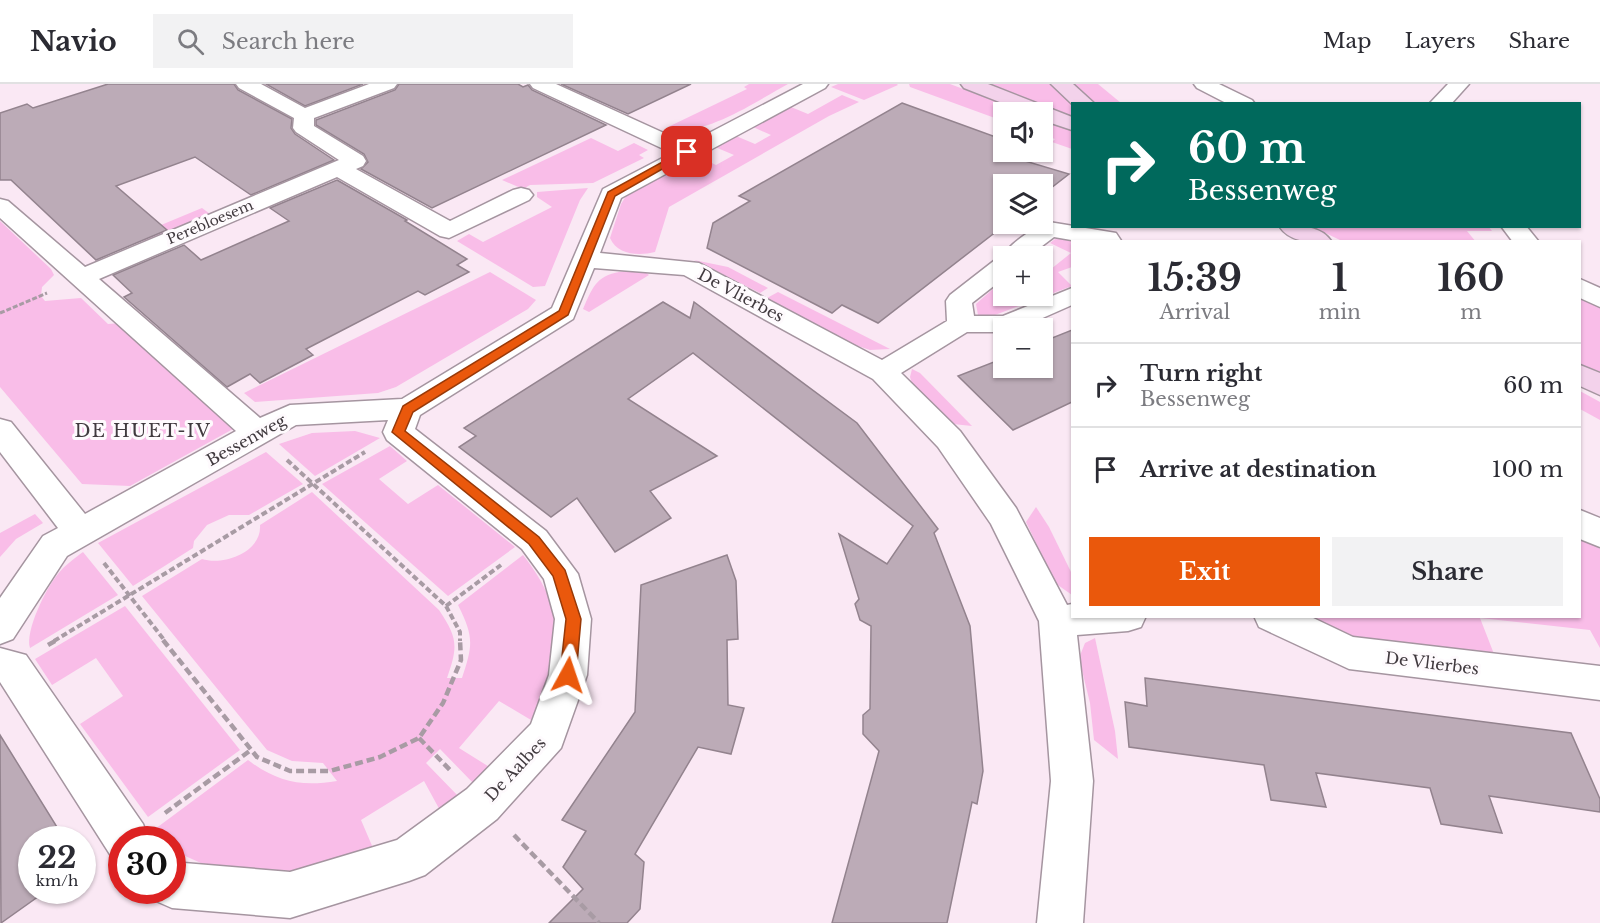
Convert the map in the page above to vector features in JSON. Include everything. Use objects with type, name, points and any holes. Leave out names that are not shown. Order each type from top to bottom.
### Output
[{"type":"street","points":[[246,84],[304,115],[387,84]]},
{"type":"street","name":"Bessenweg","points":[[0,628],[55,546],[290,415],[403,421],[564,313],[587,260],[611,194],[818,84]]},
{"type":"street","points":[[971,84],[1071,124]]},
{"type":"street","points":[[1061,84],[1083,102]]},
{"type":"street","points":[[1204,84],[1241,102]]},
{"type":"street","points":[[1441,102],[1457,84]]},
{"type":"street","points":[[546,85],[687,152]]},
{"type":"street","points":[[304,115],[303,128],[355,161],[338,168]]},
{"type":"street","points":[[338,168],[449,231],[521,195]]},
{"type":"street","name":"Perebloesem","points":[[83,277],[338,168]]},
{"type":"street","points":[[0,206],[258,433]]},
{"type":"street","points":[[1295,228],[1316,240]]},
{"type":"street","points":[[1514,228],[1525,240]]},
{"type":"street","points":[[1027,246],[1049,229],[1108,240]]},
{"type":"street","name":"De Vlierbes","points":[[587,260],[690,268],[883,372],[949,439],[997,507],[1057,621],[1072,781],[1060,923]]},
{"type":"street","points":[[961,324],[958,301],[993,274]]},
{"type":"street","points":[[1581,288],[1600,299]]},
{"type":"street","points":[[883,372],[961,324],[1007,324],[1071,296]]},
{"type":"street","points":[[1581,375],[1600,385]]},
{"type":"street","name":"De Aalbes","points":[[186,886],[290,895],[409,859],[482,804],[548,735],[568,675],[573,619],[560,574],[534,540],[403,421]]},
{"type":"street","points":[[0,430],[80,532]]},
{"type":"street","points":[[1581,524],[1600,534]]},
{"type":"street","points":[[1057,621],[1100,618]]},
{"type":"street","name":"De Vlierbes","points":[[1276,618],[1349,653],[1600,683]]},
{"type":"street","points":[[6,666],[139,826]]},
{"type":"path","points":[[0,314],[83,277]]},
{"type":"path","points":[[6,666],[129,596],[313,484],[403,421]]},
{"type":"path","points":[[80,532],[238,736],[257,757],[290,771],[330,771],[380,757],[419,738],[443,703],[461,660],[460,632],[446,606],[258,433]]},
{"type":"path","points":[[446,606],[534,540]]},
{"type":"path","points":[[147,826],[251,750]]},
{"type":"path","points":[[482,804],[599,923]]},
{"type":"shaded area","points":[[749,84],[788,84],[746,108],[713,123],[681,130],[668,127],[747,89],[744,87]]},
{"type":"shaded area","points":[[838,84],[898,85],[864,100],[831,87]]},
{"type":"shaded area","points":[[909,84],[950,84],[998,102],[993,102],[993,117],[910,87]]},
{"type":"shaded area","points":[[977,84],[1050,84],[1071,102],[1071,116],[1053,110],[1053,102],[1030,102]]},
{"type":"shaded area","points":[[1069,84],[1098,84],[1120,102],[1091,102]]},
{"type":"shaded area","points":[[842,95],[859,102],[829,116],[669,207],[655,252],[629,253],[613,244],[610,238],[621,204],[626,196],[697,156],[716,165],[734,155],[715,147],[736,136],[755,144],[771,135],[753,127],[791,107],[808,114]]},
{"type":"shaded area","points":[[1053,122],[1071,129],[1071,149],[1053,142],[1055,139],[1053,138]]},
{"type":"shaded area","points":[[591,138],[618,151],[634,143],[648,150],[639,155],[644,158],[593,183],[530,185],[523,189],[502,180]]},
{"type":"shaded area","points":[[588,188],[580,200],[545,286],[533,287],[457,241],[469,234],[483,242],[552,207],[537,197],[537,192]]},
{"type":"shaded area","points":[[202,208],[214,217],[149,245],[137,235]]},
{"type":"shaded area","points":[[0,221],[51,269],[54,275],[42,287],[41,296],[45,301],[81,298],[108,324],[122,323],[233,429],[130,486],[82,484],[0,387]]},
{"type":"shaded area","points":[[1315,228],[1490,228],[1492,231],[1467,231],[1474,240],[1340,240]]},
{"type":"shaded area","points":[[1059,236],[1082,240],[1071,240],[1071,253],[1050,243]]},
{"type":"shaded area","points":[[1071,253],[1071,267],[1058,272],[1071,286],[1053,293],[1053,267]]},
{"type":"shaded area","points":[[694,260],[728,267],[768,288],[760,293]]},
{"type":"shaded area","points":[[625,271],[644,271],[649,275],[589,312],[583,309],[590,293],[602,278]]},
{"type":"shaded area","points":[[490,272],[536,300],[528,309],[396,387],[378,393],[255,402],[244,393]]},
{"type":"shaded area","points":[[993,289],[993,306],[1019,306],[995,315],[978,315],[976,304]]},
{"type":"shaded area","points":[[778,292],[890,349],[870,350],[855,345],[767,298]]},
{"type":"shaded area","points":[[1581,299],[1600,307],[1600,375],[1581,365]]},
{"type":"shaded area","points":[[912,369],[920,373],[972,426],[953,424],[913,387],[910,377]]},
{"type":"shaded area","points":[[1581,392],[1600,402],[1600,420],[1581,410]]},
{"type":"shaded area","points":[[355,431],[380,438],[315,476],[279,444],[312,433]]},
{"type":"shaded area","points":[[390,446],[407,461],[379,479],[408,504],[438,485],[515,547],[448,596],[322,484]]},
{"type":"shaded area","points":[[266,452],[303,484],[249,515],[229,515],[207,525],[194,541],[193,548],[133,586],[98,543]]},
{"type":"shaded area","points":[[312,492],[439,610],[450,628],[454,643],[453,658],[447,678],[462,678],[470,649],[467,625],[458,605],[523,555],[549,597],[555,616],[557,636],[555,655],[542,697],[531,720],[499,701],[459,748],[491,768],[475,785],[440,749],[426,763],[460,798],[442,814],[424,781],[361,820],[376,855],[320,873],[221,872],[186,856],[186,826],[159,826],[248,760],[279,778],[290,781],[324,783],[337,781],[323,763],[292,761],[267,750],[142,596],[202,559],[221,560],[240,555],[255,543],[260,525]]},
{"type":"shaded area","points":[[1036,507],[1049,527],[1071,572],[1071,594],[1055,583],[1026,522]]},
{"type":"shaded area","points":[[35,514],[43,523],[16,539],[0,557],[0,533]]},
{"type":"shaded area","points":[[1581,536],[1600,549],[1600,648],[1590,630],[1480,618],[1581,618]]},
{"type":"shaded area","points":[[83,552],[118,595],[30,648],[33,621],[48,589],[61,571]]},
{"type":"shaded area","points":[[125,606],[240,750],[148,817],[80,724],[123,696],[96,658],[52,685],[35,659]]},
{"type":"shaded area","points":[[1303,618],[1480,618],[1494,654],[1350,638]]},
{"type":"shaded area","points":[[1095,638],[1115,731],[1118,759],[1094,740],[1090,703],[1079,658],[1085,643]]},
{"type":"building","points":[[108,84],[234,84],[238,90],[292,119],[291,128],[295,134],[334,160],[251,195],[195,157],[116,186],[167,230],[96,260],[11,180],[0,180],[0,113],[27,104],[33,108]]},
{"type":"building","points":[[266,84],[363,84],[305,106]]},
{"type":"building","points":[[399,84],[518,84],[523,87],[528,85],[532,90],[606,125],[432,208],[361,169],[368,162],[364,154],[316,125],[316,120],[395,90]]},
{"type":"building","points":[[561,84],[691,84],[628,114]]},
{"type":"building","points":[[902,103],[993,136],[993,162],[1028,162],[1069,174],[1053,186],[1053,174],[993,174],[993,234],[878,323],[842,305],[832,313],[707,248],[713,223],[750,201],[739,196]]},
{"type":"building","points":[[337,180],[407,220],[405,221],[467,259],[457,265],[469,272],[425,295],[418,291],[306,349],[313,355],[260,383],[250,374],[227,387],[124,297],[132,293],[113,275],[184,245],[201,260],[289,221],[270,208]]},
{"type":"building","points":[[663,302],[690,318],[694,302],[857,423],[938,529],[934,533],[970,626],[983,771],[977,804],[972,802],[947,923],[832,923],[879,751],[863,734],[863,715],[870,709],[871,626],[860,620],[855,604],[859,599],[839,534],[887,564],[913,526],[693,353],[628,399],[717,456],[650,491],[671,518],[615,552],[577,498],[551,517],[459,447],[476,436],[464,428]]},
{"type":"building","points":[[1071,330],[1071,402],[1013,430],[958,376],[993,362],[993,378],[1053,378],[1053,338]]},
{"type":"building","points":[[727,555],[736,581],[738,639],[727,640],[728,705],[744,708],[731,754],[698,747],[635,854],[644,862],[640,909],[627,923],[549,923],[583,889],[563,867],[586,831],[562,820],[635,712],[641,585]]},
{"type":"building","points":[[1145,678],[1571,733],[1600,799],[1600,812],[1489,796],[1502,833],[1441,824],[1430,788],[1316,773],[1326,807],[1271,800],[1264,765],[1129,747],[1125,702],[1147,706]]},
{"type":"building","points":[[0,735],[56,826],[18,826],[18,904],[28,904],[1,923]]},
{"type":"district","name":"DE HUET-IV","points":[[143,431]]},
{"type":"route","points":[[568,675],[573,619],[560,574],[534,540],[398,432],[408,409],[564,313],[587,260],[611,194],[687,152]]}]
